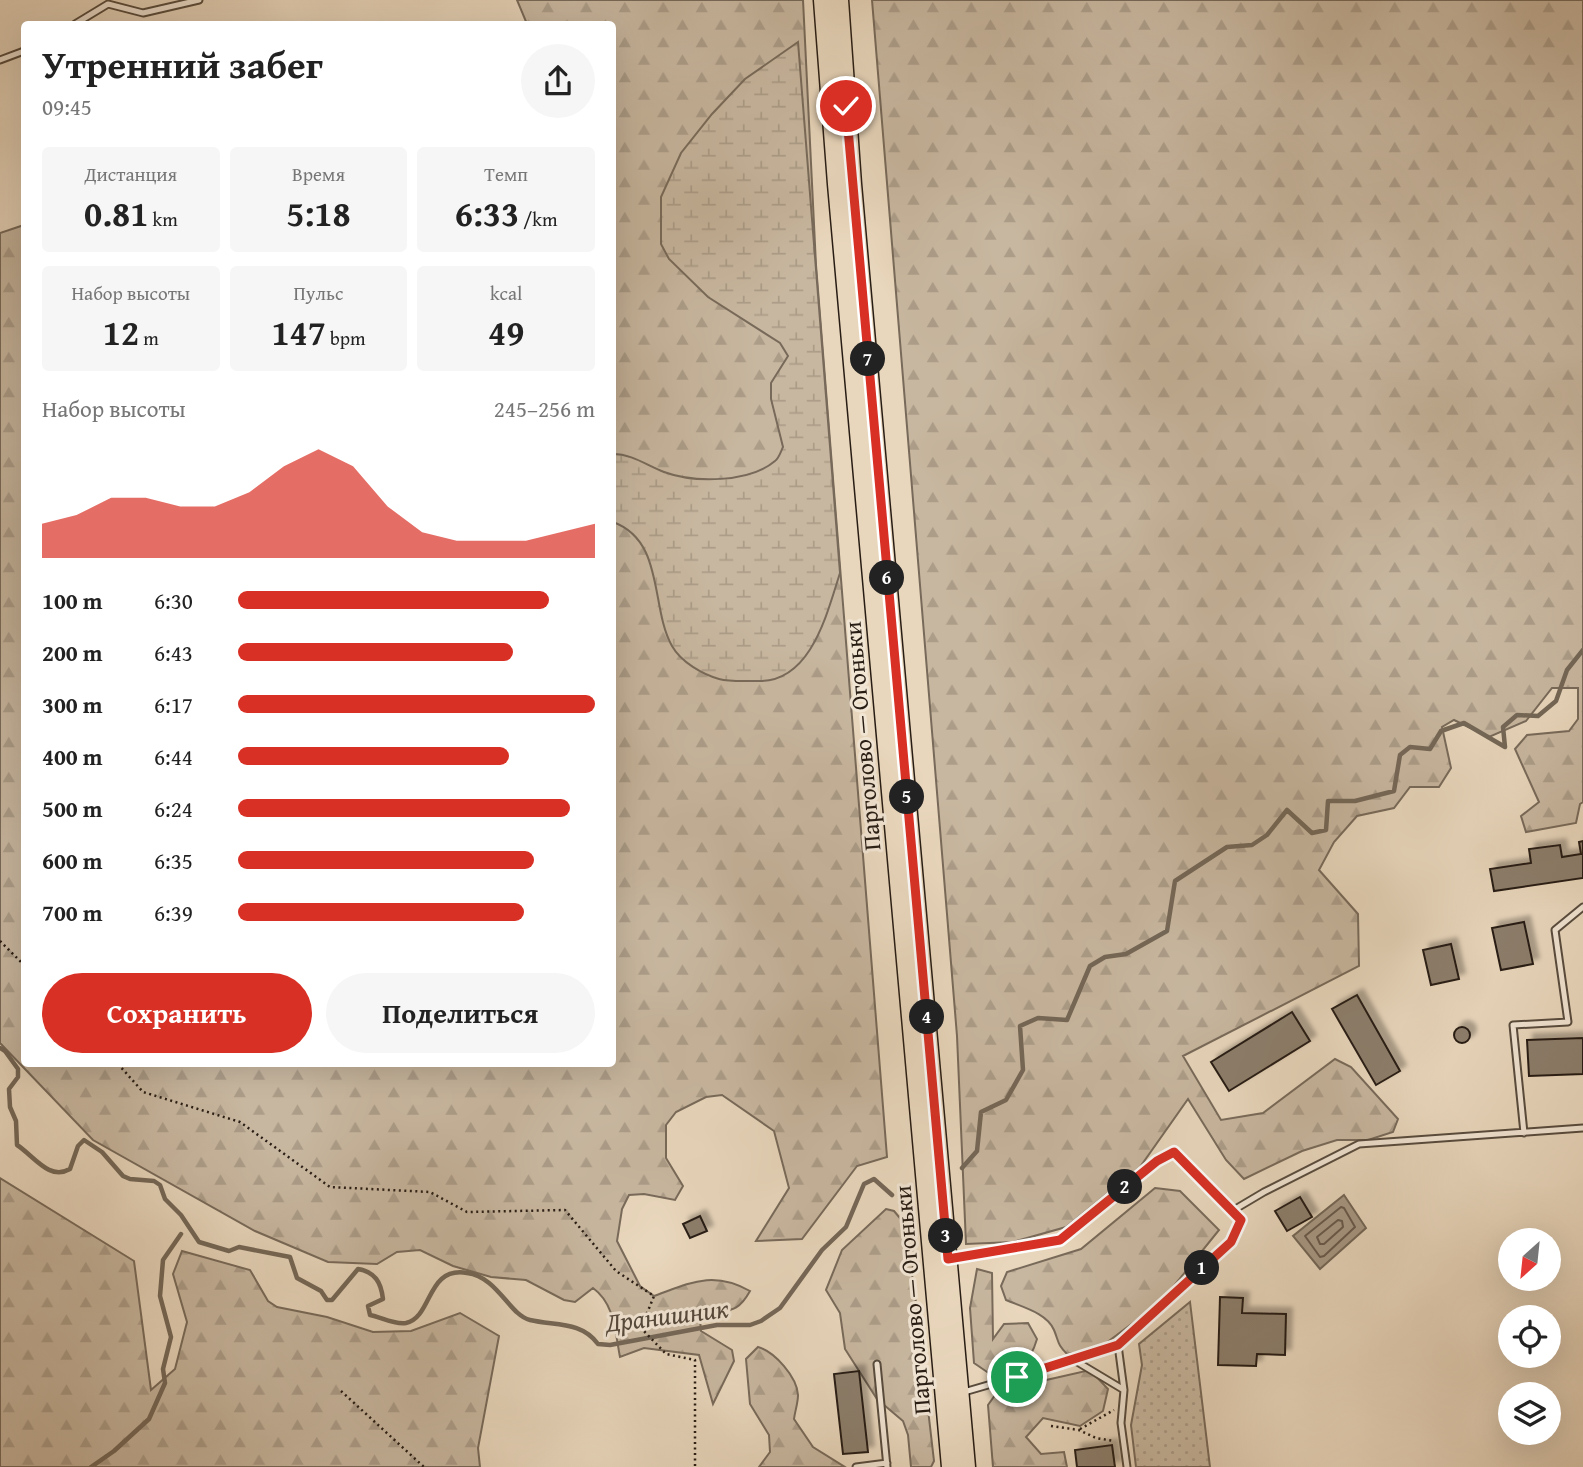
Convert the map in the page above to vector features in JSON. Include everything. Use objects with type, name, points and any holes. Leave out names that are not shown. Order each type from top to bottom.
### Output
[{"type":"main road","name":"Парголово — Огоньки","points":[[823,0],[951,1467]]},
{"type":"main road","name":"Парголово — Огоньки","points":[[839,0],[852,184],[966,1467]]},
{"type":"lane","points":[[79,21],[107,2],[143,13],[199,0]]},
{"type":"lane","points":[[0,60],[21,52]]},
{"type":"lane","points":[[1524,1132],[1513,1025],[1568,1022],[1555,930],[1583,907]]},
{"type":"lane","points":[[1233,1211],[1264,1192],[1359,1144],[1583,1128]]},
{"type":"lane","points":[[948,1259],[1060,1240],[1157,1161],[1174,1152],[1241,1220],[1231,1242],[1118,1345],[959,1393]]},
{"type":"lane","points":[[1118,1345],[1124,1390],[1121,1423],[1127,1467]]},
{"type":"lane","points":[[1074,1360],[1124,1390]]},
{"type":"lane","points":[[856,1467],[887,1465],[877,1364]]},
{"type":"path","points":[[0,941],[21,962]]},
{"type":"path","points":[[121,1067],[143,1092],[240,1122],[330,1187],[430,1192],[467,1212],[565,1210],[616,1270],[654,1296],[642,1329],[666,1354],[695,1360],[695,1467]]},
{"type":"path","points":[[341,1391],[424,1467]]},
{"type":"path","points":[[1079,1430],[1123,1405]]},
{"type":"path","points":[[1051,1426],[1124,1442]]},
{"type":"green space","points":[[517,0],[803,0],[816,265],[887,1157],[857,1166],[802,1239],[756,1241],[789,1188],[774,1131],[722,1095],[706,1097],[676,1112],[666,1125],[666,1158],[683,1186],[675,1200],[644,1194],[629,1195],[622,1209],[617,1241],[640,1286],[654,1296],[690,1283],[713,1280],[724,1281],[750,1291],[739,1306],[700,1319],[701,1331],[732,1350],[734,1361],[713,1404],[699,1355],[644,1348],[620,1357],[610,1310],[593,1288],[575,1302],[564,1300],[526,1280],[491,1277],[453,1266],[420,1250],[397,1252],[377,1264],[328,1262],[255,1231],[93,1140],[23,1067],[616,1067],[616,21],[526,21]]},
{"type":"green space","points":[[872,0],[1583,0],[1583,802],[1580,804],[1576,823],[1526,832],[1521,816],[1539,802],[1515,749],[1527,735],[1569,731],[1578,719],[1578,688],[1552,688],[1526,721],[1489,737],[1454,720],[1442,727],[1451,768],[1439,787],[1410,787],[1394,808],[1357,816],[1334,842],[1319,870],[1358,914],[1359,966],[1183,1056],[1221,1120],[1263,1113],[1335,1059],[1351,1067],[1398,1119],[1393,1132],[1368,1140],[1337,1140],[1302,1151],[1244,1179],[1226,1160],[1188,1099],[1140,1167],[1066,1227],[1013,1242],[966,1244],[957,1036]]},
{"type":"green space","points":[[798,42],[840,573],[822,626],[803,659],[790,671],[775,679],[728,681],[699,671],[672,646],[665,630],[649,559],[630,531],[616,524],[616,454],[676,476],[721,479],[751,474],[764,468],[778,458],[783,447],[771,399],[771,383],[788,356],[780,343],[708,297],[669,259],[661,244],[661,197],[681,153],[745,79]]},
{"type":"green space","points":[[21,226],[21,1065],[0,1043],[0,233]]},
{"type":"green space","points":[[0,1178],[134,1261],[151,1390],[175,1369],[187,1322],[173,1274],[182,1251],[250,1270],[268,1301],[277,1307],[327,1317],[373,1332],[411,1331],[460,1313],[499,1336],[478,1448],[480,1467],[0,1467]]},
{"type":"green space","points":[[1155,1188],[1180,1191],[1219,1230],[1161,1302],[1098,1349],[1067,1354],[1046,1319],[1006,1300],[1001,1286],[1007,1272],[1081,1249]]},
{"type":"green space","points":[[886,1209],[894,1211],[910,1230],[914,1246],[912,1281],[920,1324],[918,1359],[924,1375],[934,1461],[931,1467],[911,1467],[908,1435],[903,1421],[877,1399],[845,1349],[840,1313],[826,1290],[842,1250]]},
{"type":"green space","points":[[977,1269],[992,1273],[993,1339],[1004,1324],[1028,1323],[1037,1339],[1027,1361],[1017,1369],[993,1376],[974,1363],[970,1308]]},
{"type":"green space","points":[[1190,1302],[1210,1467],[1136,1467],[1131,1425],[1142,1365],[1139,1344]]},
{"type":"green space","points":[[758,1347],[778,1360],[794,1381],[798,1395],[794,1419],[813,1447],[845,1467],[759,1467],[770,1452],[769,1435],[750,1404],[746,1359]]},
{"type":"green space","points":[[1090,1370],[1108,1389],[1103,1411],[1080,1426],[1043,1418],[1026,1437],[1041,1454],[1064,1452],[1067,1467],[993,1467],[988,1405],[998,1391]]},
{"type":"water","points":[[1344,1195],[1366,1228],[1320,1269],[1293,1236]]},
{"type":"building","points":[[1583,841],[1583,878],[1494,891],[1490,869],[1531,863],[1529,849],[1560,845],[1562,857],[1581,854],[1579,842]]},
{"type":"building","points":[[1524,922],[1533,964],[1501,970],[1492,928]]},
{"type":"building","points":[[1451,944],[1459,979],[1431,985],[1423,950]]},
{"type":"building","points":[[1357,995],[1400,1071],[1376,1085],[1332,1009]]},
{"type":"building","points":[[1292,1012],[1310,1041],[1229,1091],[1211,1062]]},
{"type":"building","points":[[1459,1027],[1465,1027],[1470,1035],[1468,1041],[1459,1043],[1454,1038],[1454,1032]]},
{"type":"building","points":[[1583,1038],[1583,1074],[1529,1076],[1527,1040]]},
{"type":"building","points":[[1300,1197],[1312,1217],[1287,1231],[1275,1211]]},
{"type":"building","points":[[700,1216],[707,1231],[690,1238],[683,1224]]},
{"type":"building","points":[[1220,1297],[1243,1298],[1242,1313],[1286,1314],[1285,1355],[1257,1354],[1256,1366],[1218,1365]]},
{"type":"building","points":[[859,1371],[868,1452],[843,1454],[834,1374]]},
{"type":"building","points":[[1112,1445],[1115,1467],[1077,1467],[1075,1450]]},
{"type":"waterway","name":"Дранишник","points":[[962,1168],[977,1151],[981,1112],[1006,1100],[1023,1070],[1020,1026],[1038,1018],[1067,1020],[1090,966],[1105,957],[1126,954],[1167,931],[1175,881],[1227,847],[1252,845],[1267,835],[1287,810],[1312,833],[1326,830],[1328,801],[1355,801],[1394,791],[1400,755],[1410,747],[1430,749],[1441,731],[1464,723],[1505,747],[1503,727],[1517,715],[1538,716],[1556,701],[1567,670],[1583,650]]},
{"type":"waterway","name":"Дранишник","points":[[0,1048],[18,1069],[18,1077],[9,1089],[10,1107],[16,1121],[17,1145],[42,1166],[55,1172],[70,1169],[78,1146],[84,1140],[102,1152],[123,1176],[154,1181],[160,1185],[165,1199],[181,1215],[199,1242],[229,1251],[239,1247],[290,1257],[297,1278],[321,1291],[327,1300],[332,1300],[358,1269],[364,1270],[376,1279],[383,1299],[368,1306],[370,1315],[397,1323],[415,1319],[444,1277],[454,1273],[467,1273],[487,1281],[523,1317],[576,1328],[584,1331],[598,1344],[610,1345],[717,1325],[750,1325],[780,1308],[822,1250],[846,1227],[864,1184],[874,1179],[892,1195]]},
{"type":"waterway","points":[[91,1467],[114,1451],[149,1419],[165,1383],[163,1369],[171,1337],[160,1296],[163,1260],[181,1234]]},
{"type":"route","points":[[846,106],[948,1259],[1060,1240],[1157,1161],[1174,1152],[1241,1220],[1231,1242],[1118,1345],[1017,1377]]}]
